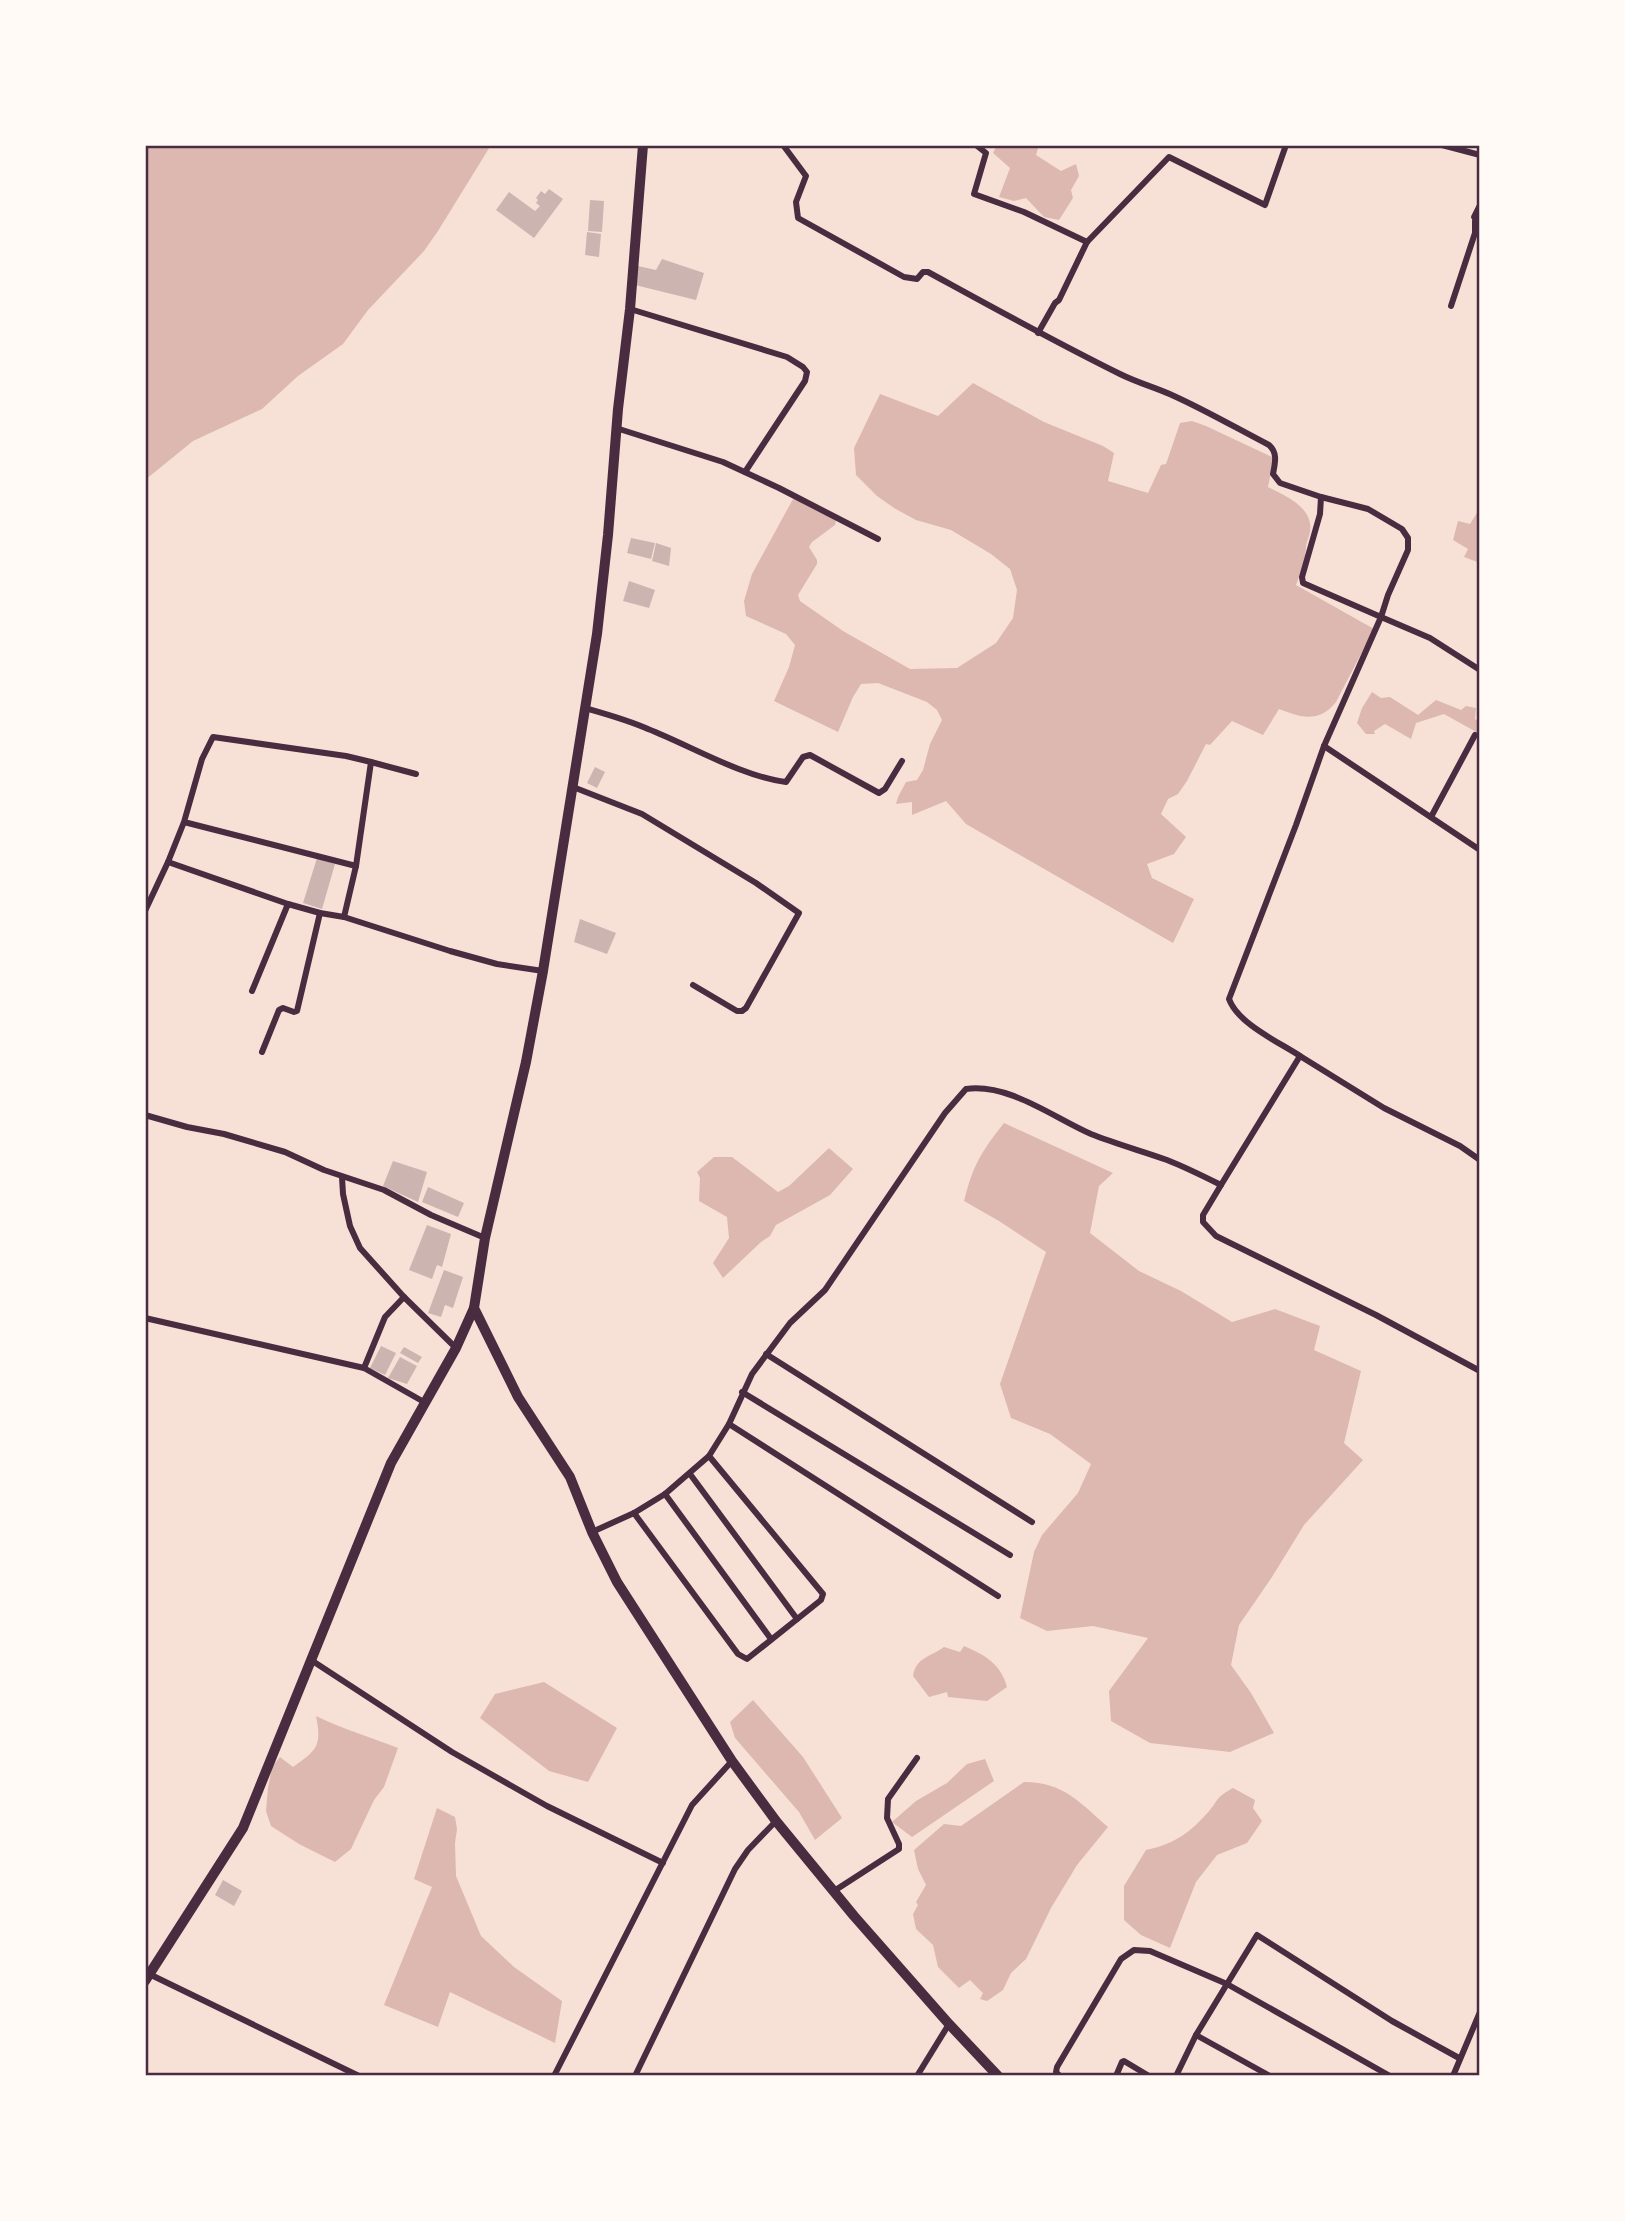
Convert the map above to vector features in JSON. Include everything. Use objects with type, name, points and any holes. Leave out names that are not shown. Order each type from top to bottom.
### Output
[{"type":"main road","points":[[147,1976],[243,1828],[391,1463],[456,1348],[474,1308],[485,1238],[526,1062],[543,971],[601,603],[643,145]]},
{"type":"main road","points":[[474,1308],[518,1397],[570,1477],[592,1532],[617,1582],[732,1761],[776,1821],[834,1891],[949,2024],[998,2076]]},
{"type":"street","points":[[783,145],[806,176],[796,202],[798,218],[904,277],[917,279],[923,272],[928,272],[1038,333],[1122,375],[1198,408],[1269,445],[1275,450],[1273,474],[1280,483],[1368,509],[1402,529],[1408,538],[1408,550],[1324,746],[1229,999],[1233,1009],[1241,1017],[1300,1056],[1384,1108],[1460,1146],[1480,1160]]},
{"type":"street","points":[[976,145],[986,153],[974,194],[1024,212],[1087,242]]},
{"type":"street","points":[[1038,333],[1059,300],[1087,242],[1169,157],[1265,205],[1286,145]]},
{"type":"street","points":[[1442,145],[1480,155]]},
{"type":"street","points":[[1451,306],[1475,233],[1478,222],[1474,218],[1480,205]]},
{"type":"street","points":[[630,309],[787,357],[807,372],[805,381],[745,472]]},
{"type":"street","points":[[616,428],[699,454],[745,472],[878,539]]},
{"type":"street","points":[[1321,497],[1320,513],[1302,577],[1303,583],[1430,638],[1480,670]]},
{"type":"street","points":[[585,708],[646,728],[772,781],[786,782],[803,757],[810,755],[879,793],[885,789],[902,761]]},
{"type":"street","points":[[1431,817],[1475,736]]},
{"type":"street","points":[[145,911],[184,822],[202,759],[214,737],[346,756],[416,774]]},
{"type":"street","points":[[1324,746],[1480,850]]},
{"type":"street","points":[[344,917],[356,866],[371,762]]},
{"type":"street","points":[[573,787],[642,814],[756,883],[799,913],[742,1011],[737,1011],[693,985]]},
{"type":"street","points":[[184,822],[356,866]]},
{"type":"street","points":[[168,862],[288,904],[344,917],[485,961],[543,971]]},
{"type":"street","points":[[252,991],[288,904]]},
{"type":"street","points":[[262,1052],[281,1008],[297,1011],[320,913]]},
{"type":"street","points":[[1300,1056],[1203,1215],[1203,1222],[1216,1236],[1376,1315],[1480,1371]]},
{"type":"street","points":[[592,1532],[634,1513],[665,1494],[709,1456],[729,1424],[752,1374],[766,1354],[790,1323],[825,1290],[945,1113],[966,1089],[1001,1093],[1031,1102],[1088,1133],[1168,1160],[1221,1185]]},
{"type":"street","points":[[145,1115],[273,1147],[342,1177],[384,1190],[431,1215],[485,1238]]},
{"type":"street","points":[[342,1177],[350,1226],[360,1248],[404,1297],[456,1348]]},
{"type":"street","points":[[365,1368],[385,1317],[404,1297]]},
{"type":"street","points":[[145,1318],[365,1368],[424,1402]]},
{"type":"street","points":[[766,1354],[1032,1522]]},
{"type":"street","points":[[742,1392],[1010,1555]]},
{"type":"street","points":[[729,1424],[998,1596]]},
{"type":"street","points":[[634,1513],[741,1658],[747,1659],[821,1600],[823,1594],[709,1456]]},
{"type":"street","points":[[690,1474],[797,1619]]},
{"type":"street","points":[[665,1494],[771,1639]]},
{"type":"street","points":[[311,1660],[452,1752],[547,1807],[663,1863]]},
{"type":"street","points":[[834,1891],[899,1849],[887,1818],[888,1799],[917,1758]]},
{"type":"street","points":[[554,2076],[692,1805],[732,1761]]},
{"type":"street","points":[[635,2076],[741,1860],[776,1821]]},
{"type":"street","points":[[1177,2076],[1197,2034],[1255,1937],[1260,1936],[1392,2021],[1459,2058]]},
{"type":"street","points":[[1060,2076],[1056,2069],[1064,2055],[1121,1959],[1133,1950],[1150,1951],[1227,1984],[1390,2076]]},
{"type":"street","points":[[147,1976],[359,2076]]},
{"type":"street","points":[[1453,2076],[1480,2012]]},
{"type":"street","points":[[917,2076],[949,2024]]},
{"type":"street","points":[[1197,2034],[1270,2076]]},
{"type":"street","points":[[1116,2076],[1124,2061],[1149,2076]]},
{"type":"shaded area","points":[[145,145],[491,145],[424,251],[368,310],[343,344],[298,376],[262,409],[193,441],[145,480]]},
{"type":"shaded area","points":[[997,145],[1039,145],[1036,155],[1061,171],[1076,164],[1079,176],[1071,190],[1073,198],[1059,220],[1044,217],[1026,198],[1014,201],[999,197],[1010,168],[993,153]]},
{"type":"shaded area","points":[[973,383],[1044,422],[1103,446],[1114,453],[1108,481],[1148,493],[1161,465],[1166,464],[1180,423],[1192,421],[1206,426],[1274,458],[1268,487],[1303,509],[1310,523],[1304,562],[1296,585],[1374,629],[1330,709],[1310,717],[1279,709],[1263,735],[1232,721],[1210,745],[1206,744],[1187,781],[1178,794],[1168,799],[1161,814],[1186,837],[1174,854],[1147,864],[1152,878],[1194,899],[1173,943],[966,824],[946,801],[912,815],[912,802],[896,804],[906,782],[917,780],[923,770],[930,744],[942,720],[937,710],[927,702],[878,683],[861,684],[838,732],[774,701],[789,667],[795,645],[786,634],[746,616],[744,601],[752,574],[793,499],[836,520],[835,525],[809,547],[817,564],[798,595],[800,601],[843,631],[910,669],[957,668],[996,643],[1013,618],[1017,590],[1010,569],[951,530],[916,520],[894,508],[856,475],[854,448],[880,394],[938,416]]},
{"type":"shaded area","points":[[1480,508],[1480,563],[1464,557],[1468,549],[1453,540],[1458,521],[1470,524]]},
{"type":"shaded area","points":[[1372,692],[1381,698],[1390,697],[1418,715],[1436,700],[1461,710],[1466,706],[1476,708],[1475,719],[1480,722],[1480,734],[1444,714],[1416,723],[1411,739],[1385,724],[1374,731],[1375,734],[1366,734],[1357,723]]},
{"type":"shaded area","points":[[1004,1123],[1113,1173],[1099,1186],[1090,1233],[1139,1271],[1181,1291],[1232,1322],[1275,1309],[1320,1326],[1314,1350],[1361,1371],[1344,1443],[1363,1460],[1304,1525],[1239,1625],[1231,1665],[1274,1733],[1230,1752],[1150,1743],[1111,1721],[1109,1691],[1148,1638],[1093,1626],[1047,1631],[1020,1618],[1034,1552],[1042,1535],[1078,1493],[1091,1464],[1050,1434],[1011,1418],[1000,1384],[1046,1252],[964,1201],[979,1159]]},
{"type":"shaded area","points":[[829,1148],[853,1169],[830,1195],[776,1225],[770,1236],[723,1278],[713,1263],[729,1238],[727,1217],[699,1201],[700,1178],[697,1172],[714,1157],[732,1157],[778,1192],[789,1186]]},
{"type":"shaded area","points":[[964,1646],[991,1661],[1001,1672],[1007,1687],[987,1701],[948,1697],[947,1692],[929,1697],[913,1676],[917,1665],[944,1647],[960,1652]]},
{"type":"shaded area","points":[[544,1682],[617,1728],[588,1782],[549,1771],[480,1718],[495,1694]]},
{"type":"shaded area","points":[[753,1700],[803,1757],[842,1818],[815,1840],[799,1812],[735,1738],[730,1722]]},
{"type":"shaded area","points":[[316,1716],[398,1748],[384,1787],[374,1800],[351,1849],[335,1862],[271,1826],[266,1811],[272,1767],[280,1757],[293,1767],[308,1756],[318,1741]]},
{"type":"shaded area","points":[[985,1759],[994,1781],[912,1837],[892,1822],[916,1801],[947,1783],[967,1764]]},
{"type":"shaded area","points":[[1024,1782],[1061,1790],[1080,1802],[1108,1827],[1077,1865],[1051,1908],[1026,1959],[1011,1973],[1003,1990],[987,2001],[980,1999],[983,1993],[970,1980],[959,1988],[938,1967],[933,1945],[916,1929],[913,1914],[918,1905],[916,1902],[926,1885],[918,1869],[914,1850],[944,1824],[961,1826]]},
{"type":"shaded area","points":[[1233,1788],[1255,1800],[1253,1808],[1262,1821],[1247,1843],[1217,1855],[1196,1882],[1170,1948],[1141,1935],[1124,1920],[1124,1886],[1146,1850],[1182,1836],[1203,1818],[1221,1795]]},
{"type":"shaded area","points":[[437,1808],[455,1817],[456,1876],[481,1936],[514,1967],[562,2001],[555,2043],[450,1992],[438,2027],[384,2005],[432,1887],[414,1879]]},
{"type":"building","points":[[549,189],[563,199],[534,238],[496,210],[509,192],[535,211],[540,206],[536,203],[536,198],[541,191],[545,194]]},
{"type":"building","points":[[590,200],[604,201],[602,232],[588,231]]},
{"type":"building","points":[[587,232],[601,234],[599,257],[585,255]]},
{"type":"building","points":[[662,259],[704,273],[696,300],[635,285],[638,266],[656,270]]},
{"type":"building","points":[[631,538],[655,543],[651,559],[627,553]]},
{"type":"building","points":[[656,543],[671,548],[669,566],[652,561]]},
{"type":"building","points":[[629,581],[655,590],[649,608],[623,601]]},
{"type":"building","points":[[595,767],[605,772],[597,788],[587,783]]},
{"type":"building","points":[[317,858],[335,864],[322,909],[303,903]]},
{"type":"building","points":[[580,919],[616,933],[607,954],[574,942]]},
{"type":"building","points":[[393,1161],[427,1172],[418,1202],[383,1186]]},
{"type":"building","points":[[428,1187],[464,1203],[458,1217],[422,1202]]},
{"type":"building","points":[[427,1225],[451,1234],[442,1267],[437,1265],[432,1279],[409,1270]]},
{"type":"building","points":[[444,1270],[463,1277],[453,1308],[445,1305],[441,1317],[428,1313]]},
{"type":"building","points":[[381,1346],[396,1353],[385,1375],[370,1368]]},
{"type":"building","points":[[404,1347],[422,1357],[418,1363],[400,1353]]},
{"type":"building","points":[[400,1357],[417,1366],[407,1384],[388,1378]]},
{"type":"building","points":[[223,1880],[242,1891],[234,1906],[215,1895]]}]
